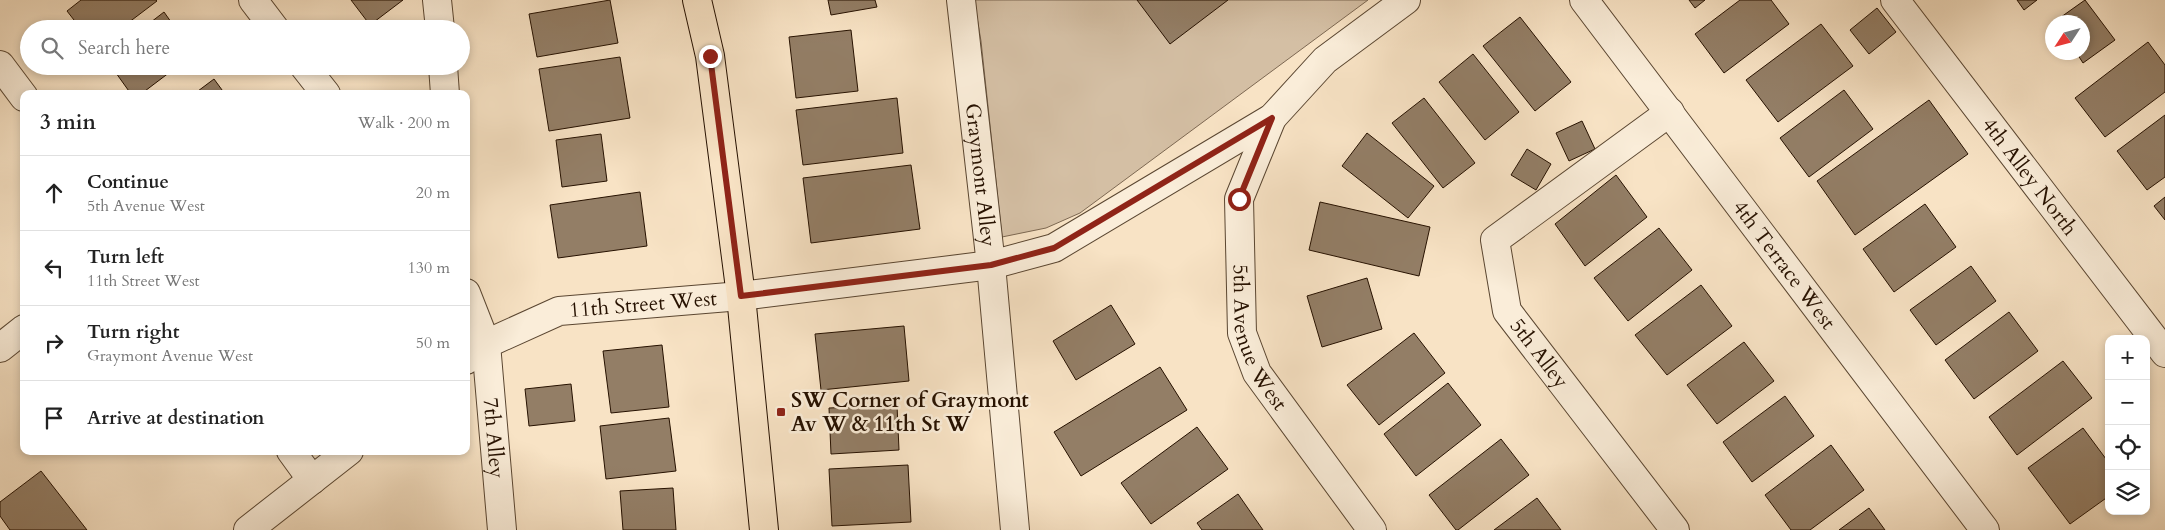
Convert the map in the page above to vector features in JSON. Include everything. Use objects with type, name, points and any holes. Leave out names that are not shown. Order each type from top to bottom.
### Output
[{"type":"main road","points":[[697,0],[710,56],[741,296],[764,530]]},
{"type":"street","points":[[253,0],[268,20]]},
{"type":"street","points":[[437,0],[439,20]]},
{"type":"street","name":"Graymont Alley","points":[[960,0],[991,265],[1015,530]]},
{"type":"street","name":"11th Street West","points":[[476,352],[559,311],[741,296],[991,265],[1054,248],[1272,118],[1325,60],[1406,0]]},
{"type":"street","name":"4th Terrace West","points":[[1584,0],[1985,530]]},
{"type":"street","name":"4th Alley North","points":[[1895,0],[2165,354]]},
{"type":"street","points":[[0,65],[20,92]]},
{"type":"street","points":[[311,75],[323,90]]},
{"type":"street","points":[[444,75],[445,90]]},
{"type":"street","name":"5th Alley","points":[[1670,112],[1496,240],[1507,311],[1675,530]]},
{"type":"street","name":"5th Avenue West","points":[[1272,118],[1239,199],[1242,333],[1257,373],[1372,530]]},
{"type":"street","name":"7th Alley","points":[[470,317],[502,530]]},
{"type":"street","points":[[0,348],[20,332]]},
{"type":"street","points":[[294,455],[312,480]]},
{"type":"street","points":[[248,530],[343,455]]},
{"type":"shaded area","points":[[974,0],[1368,0],[1080,213],[1046,228],[1002,237],[981,41]]},
{"type":"building","points":[[81,0],[157,1],[132,20],[74,20],[67,11]]},
{"type":"building","points":[[351,0],[403,0],[377,20],[366,20]]},
{"type":"building","points":[[610,0],[618,43],[537,57],[529,14]]},
{"type":"building","points":[[828,0],[875,0],[877,7],[831,15]]},
{"type":"building","points":[[1137,0],[1228,0],[1170,44]]},
{"type":"building","points":[[1689,0],[1705,0],[1695,8]]},
{"type":"building","points":[[1740,0],[1771,0],[1789,24],[1724,73],[1695,34]]},
{"type":"building","points":[[2017,0],[2037,0],[2024,10]]},
{"type":"building","points":[[2085,0],[2115,40],[2090,58],[2090,15],[2064,15]]},
{"type":"building","points":[[1877,8],[1896,32],[1869,54],[1850,30]]},
{"type":"building","points":[[164,12],[170,20],[154,20]]},
{"type":"building","points":[[1520,17],[1571,82],[1535,111],[1483,46]]},
{"type":"building","points":[[1821,24],[1853,66],[1778,122],[1746,80]]},
{"type":"building","points":[[851,30],[858,91],[796,98],[789,37]]},
{"type":"building","points":[[2148,42],[2165,65],[2165,92],[2105,137],[2075,98]]},
{"type":"building","points":[[1473,54],[1519,112],[1485,140],[1439,82]]},
{"type":"building","points":[[620,57],[630,118],[549,131],[539,69]]},
{"type":"building","points":[[117,75],[166,75],[146,90],[128,90]]},
{"type":"building","points":[[214,79],[222,90],[199,90]]},
{"type":"building","points":[[1844,90],[1873,129],[1809,177],[1780,138]]},
{"type":"building","points":[[897,98],[903,153],[803,165],[796,110]]},
{"type":"building","points":[[1424,98],[1475,163],[1443,188],[1392,123]]},
{"type":"building","points":[[1929,100],[1968,154],[1855,235],[1817,181]]},
{"type":"building","points":[[2165,115],[2165,177],[2147,190],[2117,151]]},
{"type":"building","points":[[1582,121],[1595,149],[1569,161],[1556,133]]},
{"type":"building","points":[[1367,133],[1434,186],[1408,218],[1342,166]]},
{"type":"building","points":[[601,134],[607,181],[562,187],[556,140]]},
{"type":"building","points":[[1527,149],[1551,164],[1536,190],[1511,175]]},
{"type":"building","points":[[911,165],[920,229],[811,243],[803,178]]},
{"type":"building","points":[[1616,175],[1647,217],[1585,266],[1555,224]]},
{"type":"building","points":[[640,192],[647,246],[558,258],[550,205]]},
{"type":"building","points":[[2165,197],[2165,220],[2154,206]]},
{"type":"building","points":[[1320,202],[1430,227],[1419,276],[1309,250]]},
{"type":"building","points":[[1925,204],[1956,247],[1894,292],[1863,249]]},
{"type":"building","points":[[1659,228],[1692,270],[1628,321],[1594,278]]},
{"type":"building","points":[[1971,266],[1996,301],[1936,345],[1910,310]]},
{"type":"building","points":[[1367,278],[1382,329],[1322,347],[1307,296]]},
{"type":"building","points":[[1701,285],[1732,326],[1667,375],[1635,335]]},
{"type":"building","points":[[1111,305],[1135,344],[1076,380],[1053,341]]},
{"type":"building","points":[[2009,312],[2038,351],[1974,399],[1945,360]]},
{"type":"building","points":[[904,326],[909,381],[821,390],[815,334]]},
{"type":"building","points":[[1414,333],[1445,373],[1379,425],[1347,385]]},
{"type":"building","points":[[1744,342],[1774,381],[1717,424],[1687,385]]},
{"type":"building","points":[[662,345],[669,407],[611,413],[603,351]]},
{"type":"building","points":[[2063,361],[2092,398],[2017,455],[1989,417]]},
{"type":"building","points":[[1160,367],[1187,410],[1081,476],[1054,432]]},
{"type":"building","points":[[1448,383],[1481,425],[1416,476],[1384,434]]},
{"type":"building","points":[[571,384],[575,421],[529,426],[525,389]]},
{"type":"building","points":[[1785,396],[1814,436],[1752,482],[1723,442]]},
{"type":"building","points":[[897,405],[899,450],[831,454],[829,408]]},
{"type":"building","points":[[669,418],[676,471],[606,479],[600,426]]},
{"type":"building","points":[[1197,427],[1228,469],[1151,524],[1121,483]]},
{"type":"building","points":[[2083,428],[2105,458],[2105,499],[2070,524],[2028,468]]},
{"type":"building","points":[[1501,439],[1529,475],[1456,530],[1429,495]]},
{"type":"building","points":[[1831,445],[1864,490],[1810,530],[1791,530],[1765,495]]},
{"type":"building","points":[[908,465],[911,522],[832,526],[829,469]]},
{"type":"building","points":[[41,471],[87,530],[10,530],[0,516],[0,502]]},
{"type":"building","points":[[673,488],[676,530],[623,530],[620,491]]},
{"type":"building","points":[[1238,494],[1263,530],[1202,530],[1197,523]]},
{"type":"building","points":[[1537,498],[1561,530],[1494,530]]},
{"type":"building","points":[[1869,508],[1885,530],[1839,530]]},
{"type":"place","name":"SW Corner of Graymont Av W & 11th St W","points":[[781,412]]},
{"type":"route","points":[[710,56],[741,296],[991,265],[1054,248],[1272,118],[1239,199]]}]
